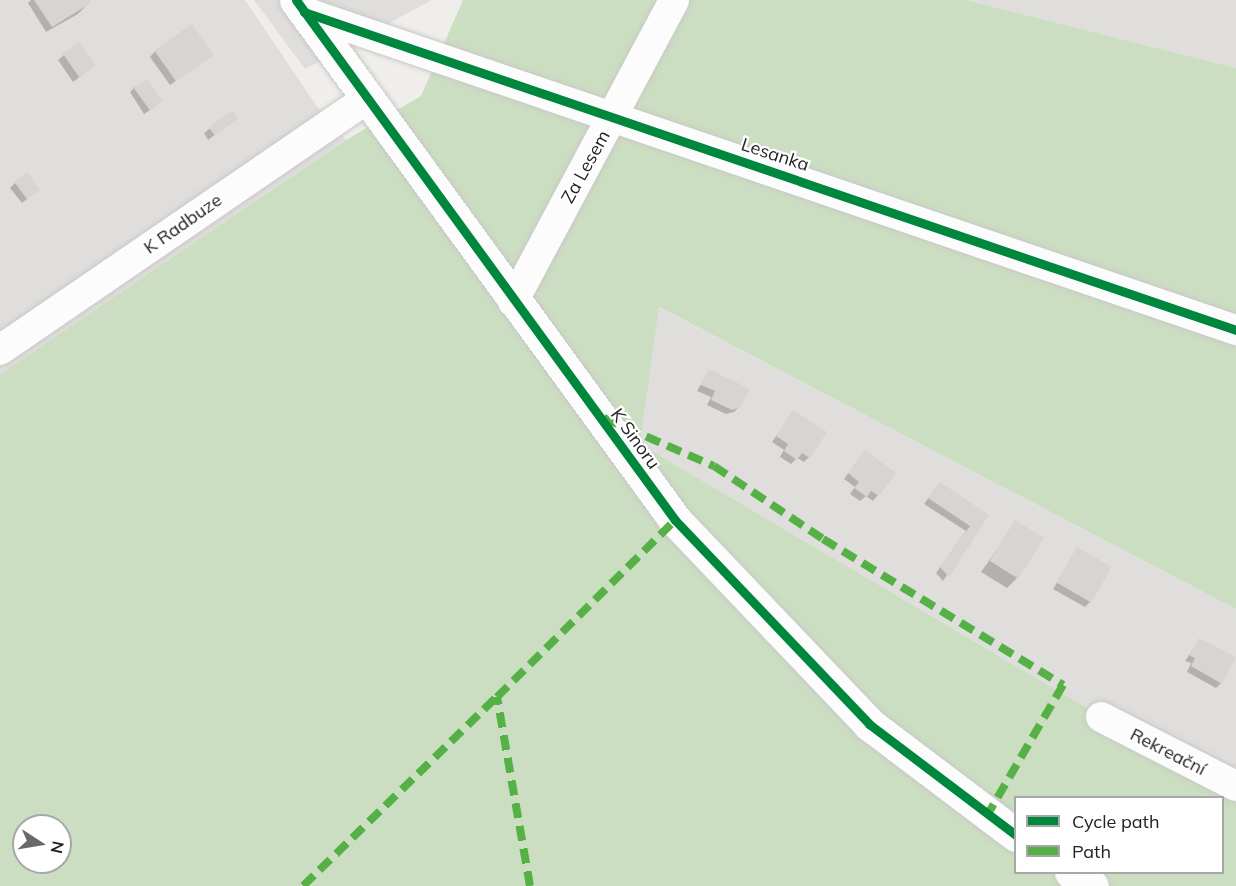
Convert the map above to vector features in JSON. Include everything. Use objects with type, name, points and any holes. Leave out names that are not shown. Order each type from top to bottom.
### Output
[{"type":"street","name":"Za Lesem","points":[[513,302],[613,119],[674,0]]},
{"type":"street","name":"Lesanka","points":[[300,6],[613,119],[1236,330]]},
{"type":"street","name":"K Sinoru","points":[[300,6],[513,302],[675,520],[869,724],[1014,833]]},
{"type":"street","name":"K Radbuze","points":[[0,350],[367,99]]},
{"type":"street","name":"Rekreační","points":[[1101,717],[1236,786]]},
{"type":"street","points":[[1073,874],[1092,886]]},
{"type":"shaded area","points":[[0,0],[245,0],[316,105],[346,140],[0,374]]},
{"type":"shaded area","points":[[254,0],[432,0],[305,69]]},
{"type":"shaded area","points":[[967,0],[1236,0],[1236,68]]},
{"type":"shaded area","points":[[658,307],[1236,609],[1236,796],[640,444]]},
{"type":"green space","points":[[463,0],[967,0],[1236,68],[1236,609],[659,307],[640,444],[1236,796],[1236,886],[0,886],[0,374],[346,140],[421,96]]},
{"type":"building","points":[[34,0],[89,0],[91,3],[52,27]]},
{"type":"building","points":[[192,24],[214,55],[176,82],[154,50]]},
{"type":"building","points":[[79,42],[96,66],[79,77],[63,53]]},
{"type":"building","points":[[147,79],[163,101],[150,110],[134,88]]},
{"type":"building","points":[[232,110],[238,118],[215,135],[209,127]]},
{"type":"building","points":[[27,172],[40,190],[27,199],[14,181]]},
{"type":"building","points":[[709,369],[750,389],[741,407],[732,410],[711,400],[715,391],[701,385]]},
{"type":"building","points":[[793,410],[827,432],[810,458],[802,453],[797,460],[784,451],[788,444],[776,436]]},
{"type":"building","points":[[865,450],[896,473],[879,496],[871,491],[867,497],[854,488],[859,482],[848,473]]},
{"type":"building","points":[[940,482],[989,515],[949,577],[940,567],[970,526],[928,498]]},
{"type":"building","points":[[1015,520],[1044,538],[1018,579],[990,561]]},
{"type":"building","points":[[1077,547],[1112,567],[1091,603],[1056,583]]},
{"type":"building","points":[[1199,638],[1236,657],[1222,684],[1191,666],[1195,658],[1189,655]]},
{"type":"marked path","points":[[604,418],[714,466],[823,539],[1063,685],[988,814]]},
{"type":"marked path","points":[[530,886],[497,697],[675,520]]},
{"type":"marked path","points":[[303,886],[497,697]]},
{"type":"cycle path","points":[[296,0],[675,520],[869,724],[1014,833]]},
{"type":"cycle path","points":[[304,12],[1236,330]]}]
